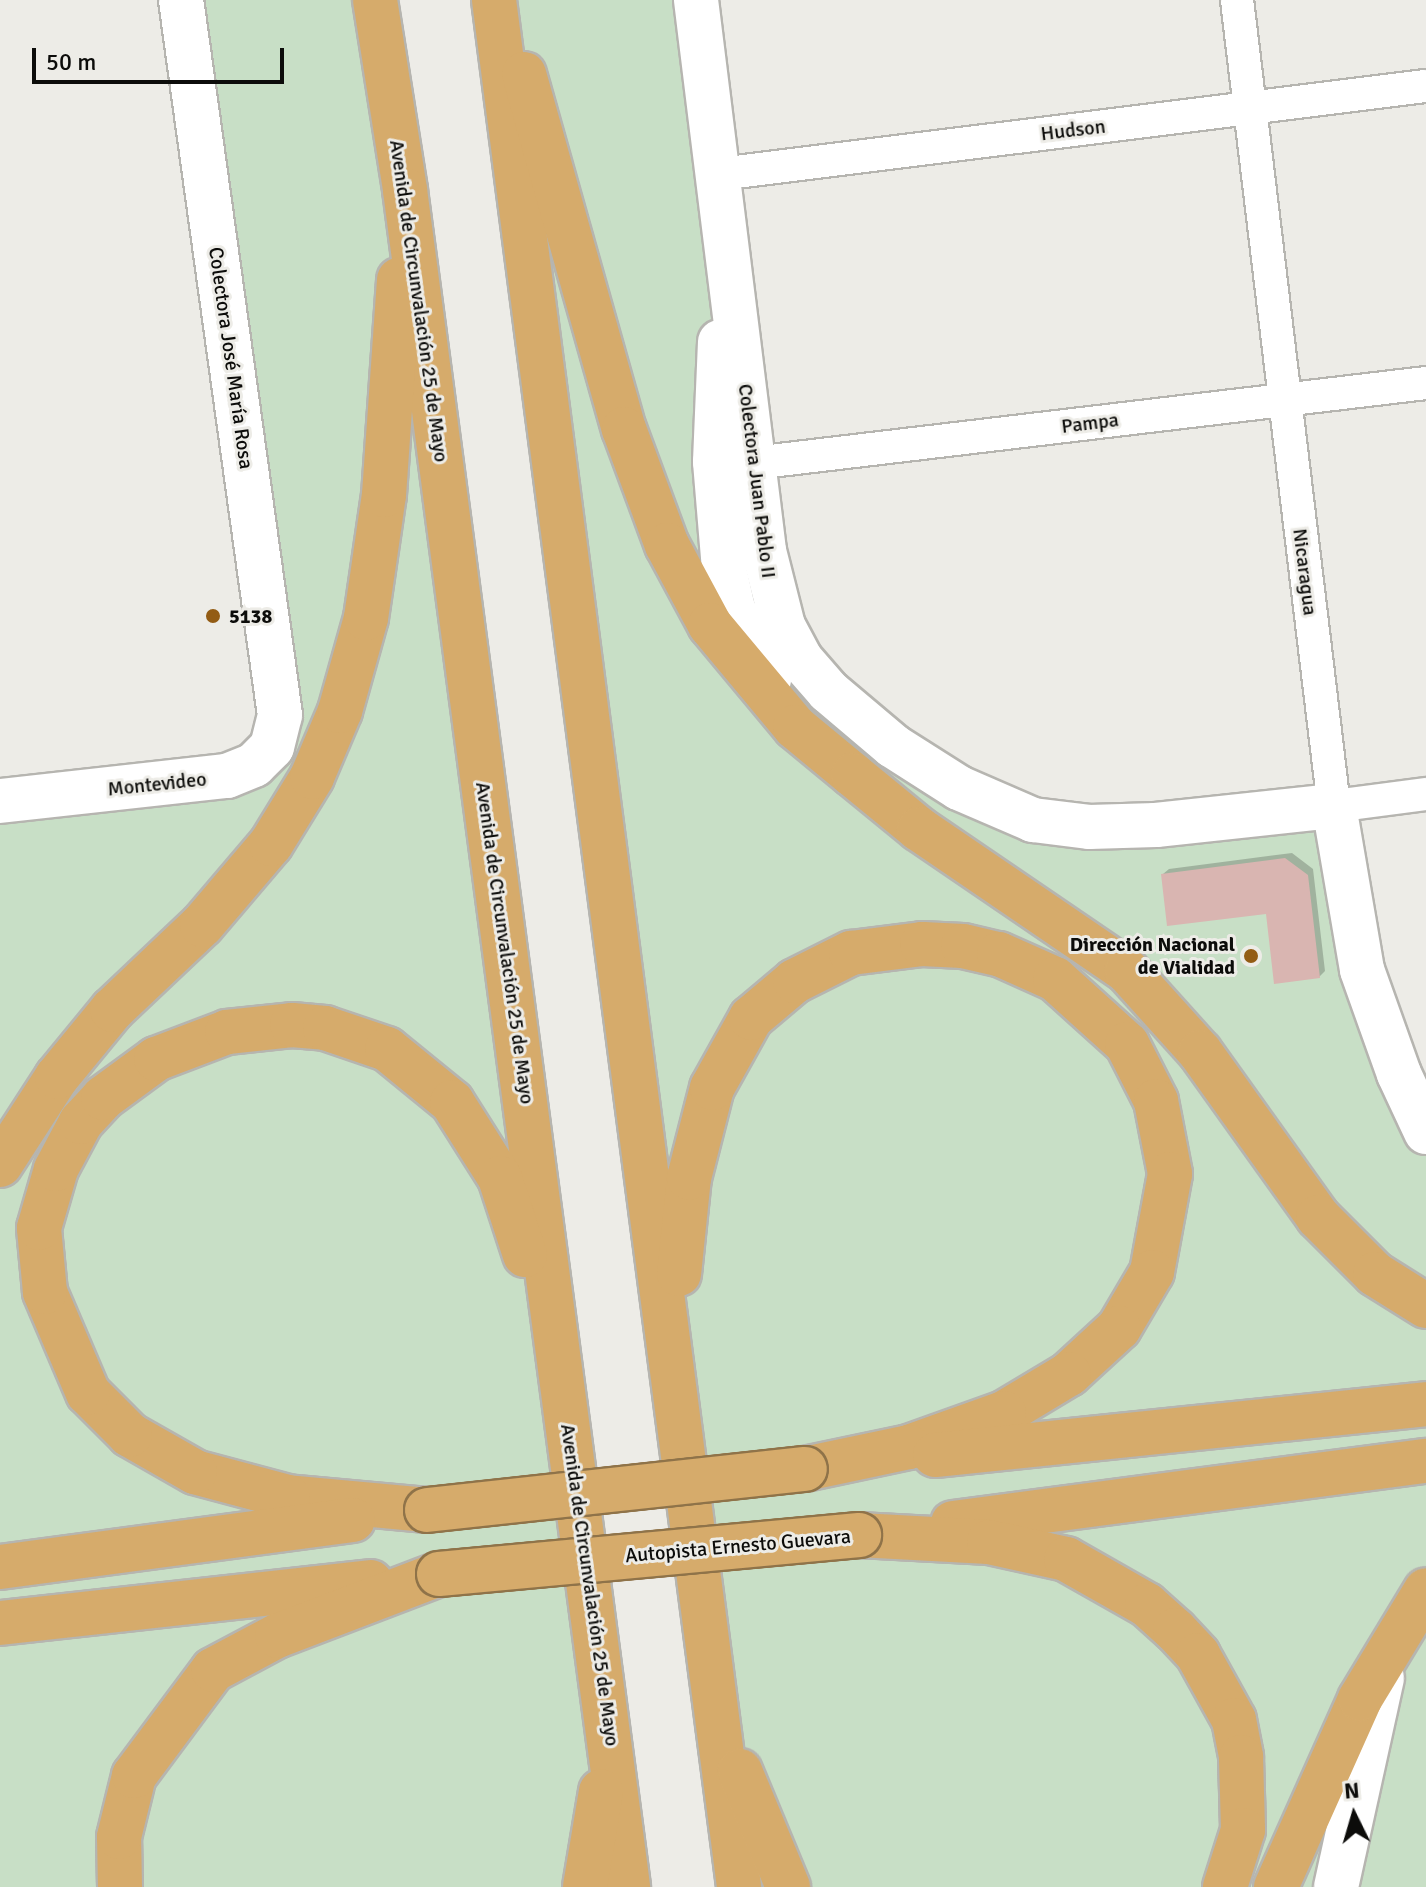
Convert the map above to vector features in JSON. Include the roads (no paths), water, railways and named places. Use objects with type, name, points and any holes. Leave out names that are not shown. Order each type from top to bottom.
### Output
[{"type":"highway","name":"Avenida de Circunvalación 25 de Mayo","points":[[375,0],[405,190],[609,1721],[628,1887]]},
{"type":"highway","points":[[494,0],[671,1341],[739,1887]]},
{"type":"highway","points":[[502,0],[624,429],[667,545],[710,625],[795,727],[919,829],[1127,971],[1200,1052],[1318,1217],[1375,1274],[1426,1306]]},
{"type":"highway","points":[[0,1165],[57,1077],[112,1010],[202,925],[271,844],[312,777],[340,711],[366,618],[384,495],[405,190]]},
{"type":"highway","points":[[671,1341],[689,1178],[712,1088],[751,1018],[772,997],[851,953],[936,945],[999,954],[1032,966],[1075,992],[1105,1019],[1144,1070],[1166,1135],[1168,1206],[1152,1272],[1137,1302],[1094,1354],[1026,1402],[909,1447],[805,1469]]},
{"type":"highway","points":[[427,1510],[288,1497],[195,1472],[130,1435],[88,1393],[58,1331],[39,1260],[39,1228],[56,1169],[88,1114],[128,1077],[156,1059],[227,1032],[292,1025],[325,1028],[387,1049],[452,1102],[500,1178],[561,1362]]},
{"type":"highway","points":[[0,1567],[427,1510],[1426,1404]]},
{"type":"highway","name":"Autopista Ernesto Guevara","points":[[0,1623],[439,1574],[859,1535],[1426,1461]]},
{"type":"highway","points":[[859,1535],[989,1542],[1066,1559],[1147,1605],[1175,1630],[1198,1655],[1237,1732],[1243,1830],[1225,1887]]},
{"type":"highway","points":[[120,1887],[119,1837],[134,1776],[213,1670],[277,1636],[439,1574]]},
{"type":"highway","points":[[1276,1887],[1333,1756],[1391,1643],[1426,1590]]},
{"type":"highway","points":[[714,1704],[788,1887]]},
{"type":"highway","points":[[585,1887],[609,1721]]},
{"type":"main road","name":"Colectora José María Rosa","points":[[181,0],[280,715]]},
{"type":"main road","name":"Colectora Juan Pablo II","points":[[696,0],[771,589],[802,661],[858,718],[959,788],[1033,820],[1089,827],[1156,825],[1334,806]]},
{"type":"main road","points":[[727,228],[715,418],[724,569],[745,636],[795,727]]},
{"type":"main road","name":"Montevideo","points":[[0,801],[227,776],[254,765],[272,747],[280,715]]},
{"type":"main road","name":"Nicaragua","points":[[1334,806],[1362,970],[1399,1074],[1426,1132]]},
{"type":"main road","points":[[1336,1887],[1391,1643]]},
{"type":"street","name":"Nicaragua","points":[[1237,0],[1334,806]]},
{"type":"street","name":"Hudson","points":[[720,174],[1426,86]]},
{"type":"street","name":"Pampa","points":[[754,463],[1426,383]]},
{"type":"street","points":[[1334,806],[1426,794]]},
{"type":"place","name":"5138","points":[[213,616]]},
{"type":"place","name":"Dirección Nacional de Vialidad","points":[[1251,956]]}]
